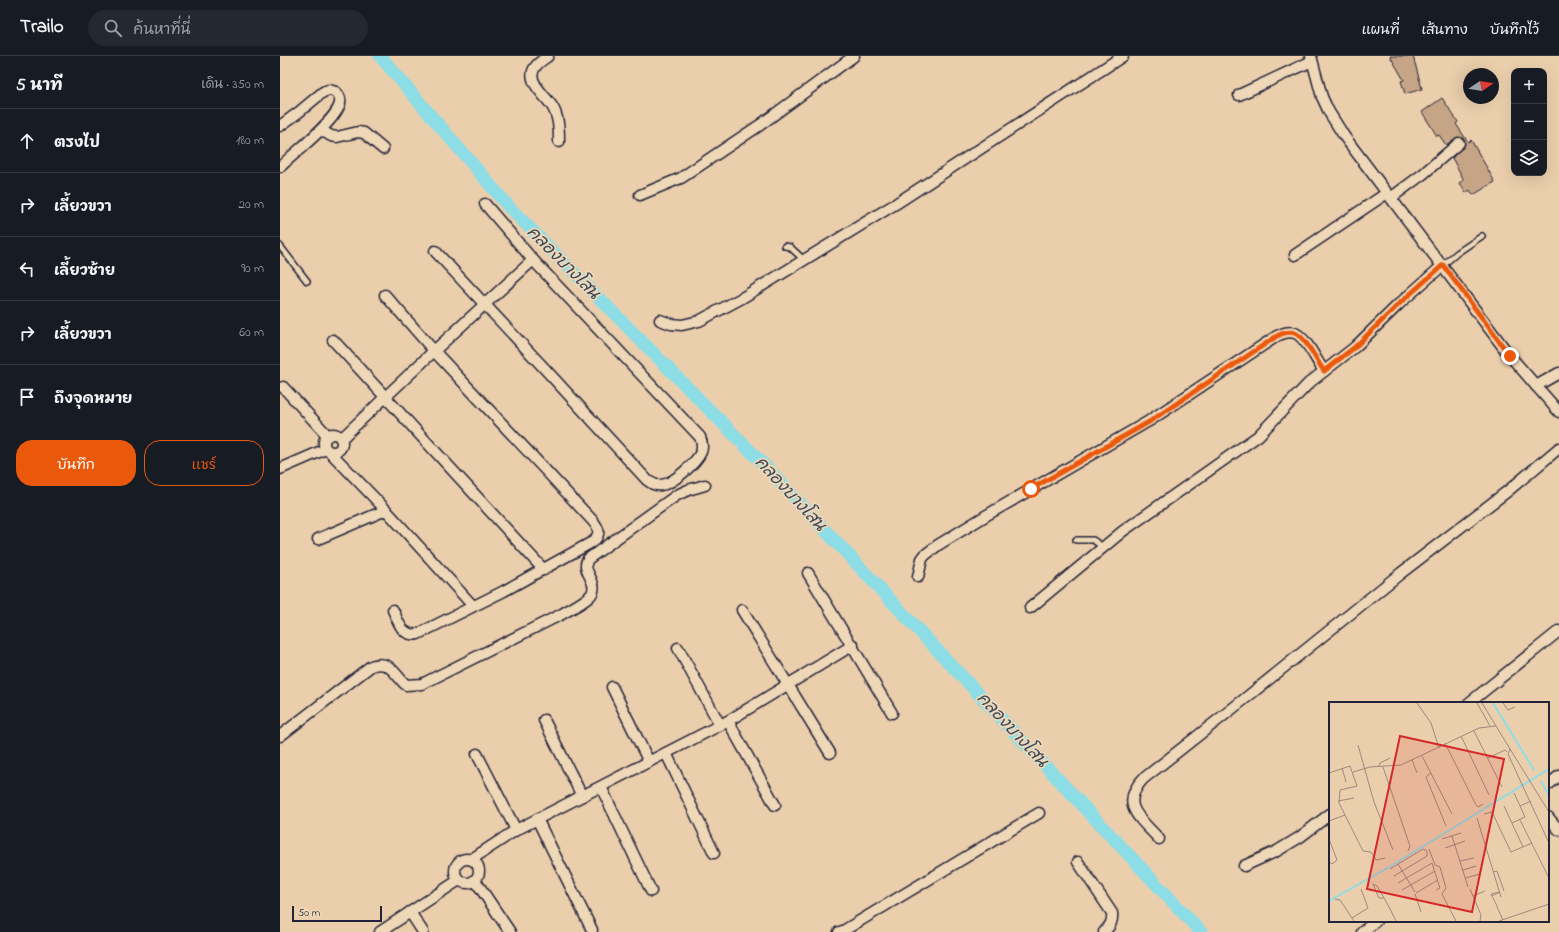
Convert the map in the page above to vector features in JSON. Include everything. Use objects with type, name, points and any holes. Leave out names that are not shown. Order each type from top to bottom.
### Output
[{"type":"street","points":[[548,56],[535,67],[533,74],[534,82],[552,106],[557,119],[559,142]]},
{"type":"street","points":[[640,195],[681,178],[760,125],[854,56]]},
{"type":"street","points":[[660,320],[671,324],[682,325],[699,321],[742,298],[897,203],[1123,56]]},
{"type":"street","points":[[1239,95],[1312,58],[1322,97],[1329,112],[1344,136],[1443,265],[1510,356],[1559,412]]},
{"type":"street","points":[[280,126],[323,92],[329,90],[336,92],[340,98],[340,104],[337,110],[320,130],[280,167]]},
{"type":"street","points":[[320,130],[331,136],[337,137],[358,132],[364,133],[383,149]]},
{"type":"street","points":[[1295,255],[1423,174],[1459,143]]},
{"type":"street","points":[[435,251],[647,480],[654,485],[662,485],[671,481],[688,469],[701,452],[702,444],[700,437],[533,260],[485,204]]},
{"type":"street","points":[[342,439],[434,351],[533,260]]},
{"type":"street","points":[[1030,608],[1123,531],[1258,436],[1304,388],[1355,347],[1399,304],[1443,265]]},
{"type":"street","points":[[385,295],[434,351],[597,525],[599,530],[598,536],[594,541],[544,570],[418,634],[413,635],[403,631],[393,610]]},
{"type":"street","points":[[918,577],[922,559],[938,545],[993,511],[1149,422],[1277,336],[1285,332],[1295,333],[1302,337],[1324,371]]},
{"type":"street","points":[[333,340],[544,570]]},
{"type":"street","points":[[1536,386],[1559,373]]},
{"type":"street","points":[[283,386],[328,436]]},
{"type":"street","points":[[280,469],[329,451],[337,452],[341,449],[343,444],[342,439],[336,434],[328,436],[325,439],[324,444],[329,451],[386,510],[473,606]]},
{"type":"street","points":[[1159,838],[1136,812],[1132,804],[1132,795],[1136,787],[1143,779],[1401,573],[1509,490],[1559,448]]},
{"type":"street","points":[[280,736],[370,666],[382,663],[390,667],[406,685],[422,684],[562,614],[590,596],[593,592],[593,584],[585,566],[585,562],[588,559],[677,495],[705,485]]},
{"type":"street","points":[[318,539],[386,510]]},
{"type":"street","points":[[808,573],[853,645],[892,713]]},
{"type":"street","points":[[742,610],[830,753]]},
{"type":"street","points":[[1470,702],[1559,631]]},
{"type":"street","points":[[472,859],[477,863],[479,869],[475,880],[467,883],[459,880],[455,873],[456,864],[464,859],[472,859],[516,830],[724,723],[853,645]]},
{"type":"street","points":[[678,648],[775,805]]},
{"type":"street","points":[[612,687],[649,762]]},
{"type":"street","points":[[544,720],[582,796]]},
{"type":"street","points":[[666,753],[714,853]]},
{"type":"street","points":[[477,754],[516,830]]},
{"type":"street","points":[[1549,784],[1559,776]]},
{"type":"street","points":[[601,787],[651,891]]},
{"type":"street","points":[[839,932],[1039,813]]},
{"type":"street","points":[[1244,866],[1277,851],[1300,837],[1329,815]]},
{"type":"street","points":[[1549,818],[1559,830]]},
{"type":"street","points":[[537,819],[592,930]]},
{"type":"street","points":[[1078,862],[1112,913],[1113,920],[1104,932]]},
{"type":"street","points":[[380,932],[459,880]]},
{"type":"street","points":[[475,880],[510,932]]},
{"type":"street","points":[[410,912],[423,932]]},
{"type":"street","points":[[1362,932],[1375,922]]},
{"type":"lane","points":[[1443,265],[1457,253],[1482,236]]},
{"type":"lane","points":[[280,246],[307,281]]},
{"type":"lane","points":[[785,246],[790,247],[804,260]]},
{"type":"lane","points":[[1076,540],[1093,540],[1103,548]]},
{"type":"building","points":[[1390,56],[1413,56],[1422,89],[1405,94],[1401,81],[1404,80]]},
{"type":"building","points":[[1442,98],[1458,122],[1456,124],[1468,142],[1471,140],[1495,182],[1473,195],[1470,190],[1466,193],[1460,183],[1464,180],[1452,158],[1465,145],[1464,139],[1457,137],[1446,145],[1439,135],[1437,136],[1422,112]]},
{"type":"waterway","name":"คลองบางโสน","points":[[380,56],[509,207],[767,468],[1201,932]]},
{"type":"route","points":[[1031,489],[1149,422],[1192,392],[1285,332],[1295,333],[1302,337],[1324,371],[1365,339],[1381,321],[1443,265],[1510,356]]}]
